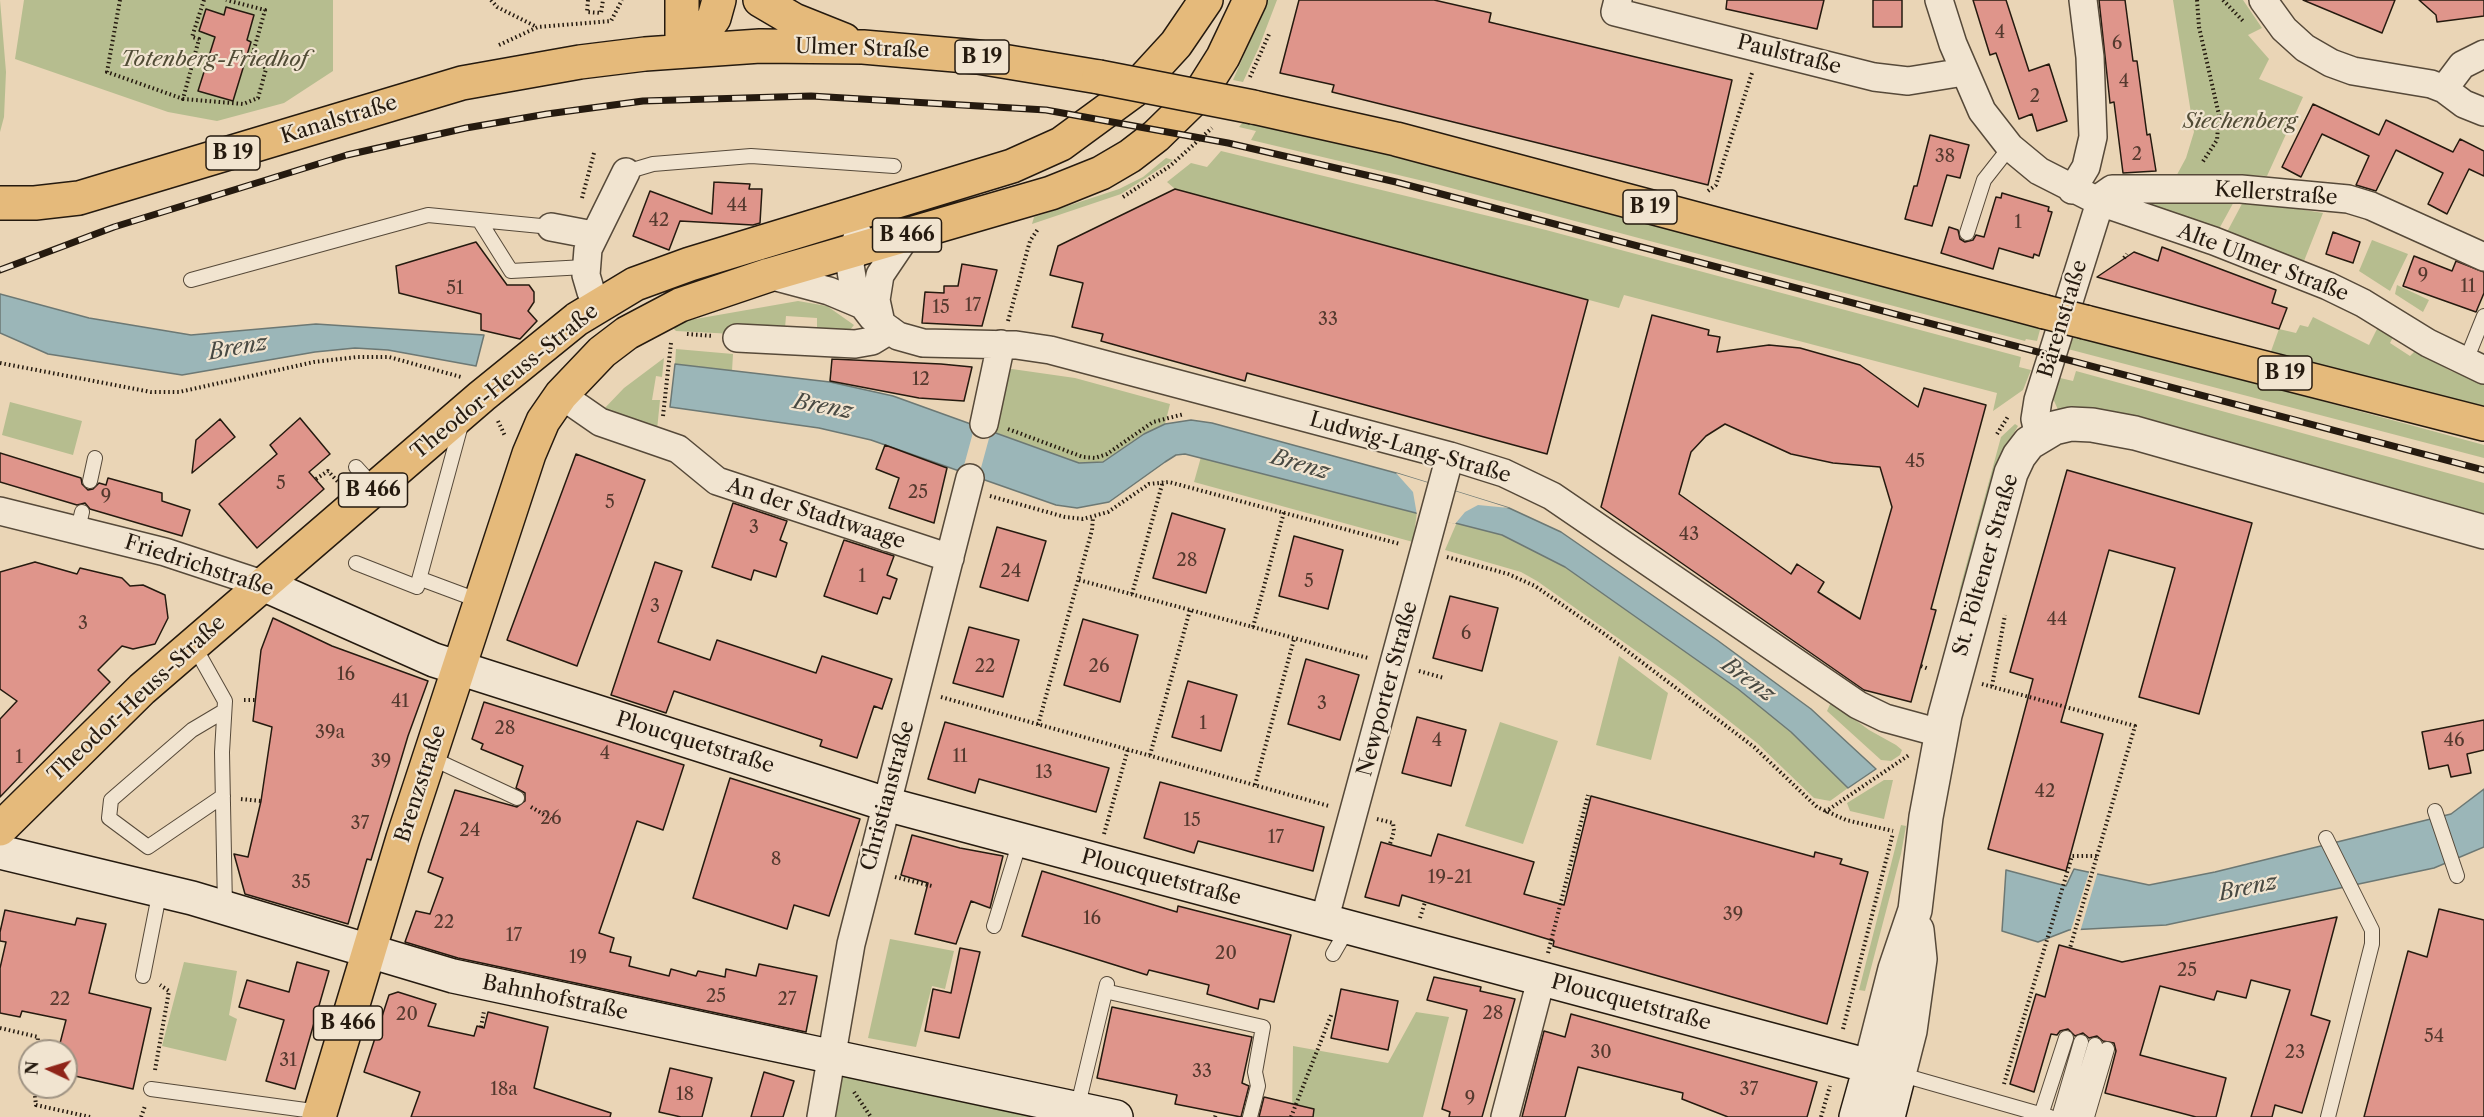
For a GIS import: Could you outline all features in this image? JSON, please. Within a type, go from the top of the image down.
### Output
[{"type":"main road","points":[[682,0],[682,50]]},
{"type":"main road","points":[[682,50],[714,18],[719,0]]},
{"type":"main road","points":[[760,0],[794,20],[863,47]]},
{"type":"main road","name":"Theodor-Heuss-Straße","points":[[0,829],[142,688],[265,585],[366,477],[474,404],[553,337],[600,304],[635,284],[690,264],[1012,166],[1061,144],[1081,132],[1132,92],[1157,66],[1196,18],[1206,0]]},
{"type":"main road","name":"Theodor-Heuss-Straße","points":[[529,454],[543,421],[561,395],[602,352],[653,318],[680,305],[769,274],[1051,193],[1101,173],[1130,156],[1156,136],[1201,92],[1223,57],[1250,0]]},
{"type":"main road","name":"Ulmer Straße","points":[[682,50],[760,46],[863,47],[978,57],[1099,76],[1255,88],[1396,139],[2045,312],[2484,424]]},
{"type":"main road","name":"Kanalstraße","points":[[0,203],[35,203],[78,198],[462,83],[580,62],[682,50]]},
{"type":"main road","name":"St. Pöltener Straße","points":[[1888,1117],[1885,1071],[1895,969],[1915,910],[1940,733],[2011,473],[2019,456],[2039,436],[2054,428],[2071,424],[2092,425],[2135,433],[2484,532]]},
{"type":"main road","name":"Brenzstraße","points":[[327,1106],[369,952],[429,757],[529,454]]},
{"type":"main road","name":"Friedrichstraße","points":[[265,585],[409,650],[458,668]]},
{"type":"main road","name":"Ploucquetstraße","points":[[458,668],[886,804],[1096,861],[1335,935],[1541,980],[1885,1071]]},
{"type":"main road","name":"Bahnhofstraße","points":[[0,852],[160,890],[471,980],[1116,1117]]},
{"type":"main road","name":"St. Pöltener Straße","points":[[1856,1117],[1885,1071]]},
{"type":"street","name":"Alte Ulmer Straße","points":[[1939,0],[1964,72],[1982,111],[2010,147],[2039,171],[2132,221],[2309,278],[2363,303],[2474,367]]},
{"type":"street","points":[[2072,190],[2086,167],[2093,137],[2091,68],[2083,0]]},
{"type":"street","points":[[2263,0],[2284,29],[2306,48],[2331,63],[2353,71],[2431,84],[2444,89],[2464,104],[2484,112]]},
{"type":"street","name":"Paulstraße","points":[[1617,6],[1760,48],[1890,80],[1925,80],[1964,72]]},
{"type":"street","points":[[2444,89],[2462,65],[2484,54]]},
{"type":"street","points":[[600,304],[591,292],[572,231],[626,172]]},
{"type":"street","name":"Kellerstraße","points":[[2100,202],[2106,192],[2120,188],[2194,188],[2301,193],[2348,199],[2484,257]]},
{"type":"street","name":"Bärenstraße","points":[[2039,436],[2035,419],[2038,399],[2100,202]]},
{"type":"street","points":[[860,304],[852,287],[850,266],[867,210]]},
{"type":"street","points":[[738,338],[855,344],[872,341],[885,327],[876,300],[879,281],[885,264],[906,235]]},
{"type":"street","name":"Ludwig-Lang-Straße","points":[[769,274],[829,291],[860,304],[885,327],[905,339],[923,343],[1001,344],[1050,350],[1450,456],[1504,473],[1542,490],[1857,705],[1885,718],[1940,733]]},
{"type":"street","points":[[984,422],[1001,344]]},
{"type":"street","name":"An der Stadtwaage","points":[[561,395],[600,422],[660,441],[686,454],[717,481],[950,558]]},
{"type":"street","name":"Newporter Straße","points":[[1335,935],[1355,813],[1450,456]]},
{"type":"street","name":"Christianstraße","points":[[821,1117],[830,1057],[868,871],[970,478]]},
{"type":"street","name":"Friedrichstraße","points":[[0,511],[80,520],[265,585]]},
{"type":"street","points":[[1505,1117],[1541,980]]},
{"type":"lane","points":[[1967,233],[1984,180],[2010,147]]},
{"type":"lane","points":[[626,172],[653,164],[752,156],[894,166]]},
{"type":"lane","points":[[191,280],[428,214],[572,231]]},
{"type":"lane","points":[[479,220],[511,271],[585,267]]},
{"type":"lane","points":[[2474,367],[2484,316]]},
{"type":"lane","points":[[356,563],[417,587],[421,579],[451,455],[474,404]]},
{"type":"lane","points":[[90,480],[95,458]]},
{"type":"lane","points":[[421,579],[481,602]]},
{"type":"lane","points":[[193,644],[225,701],[223,796],[225,908]]},
{"type":"lane","points":[[223,796],[148,847],[109,818],[111,800],[192,730],[224,711]]},
{"type":"lane","points":[[429,757],[517,798]]},
{"type":"lane","points":[[2435,811],[2457,876]]},
{"type":"lane","points":[[2326,838],[2372,930],[2372,945],[2328,1117]]},
{"type":"lane","points":[[994,926],[1020,840]]},
{"type":"lane","points":[[143,976],[160,890]]},
{"type":"lane","points":[[1077,1109],[1108,988],[1263,1027],[1255,1072],[1258,1086],[1250,1117]]},
{"type":"lane","points":[[1885,1071],[2046,1116],[2066,1038]]},
{"type":"lane","points":[[2059,1117],[2081,1042]]},
{"type":"lane","points":[[2073,1117],[2101,1047],[2087,1117]]},
{"type":"lane","points":[[151,1089],[327,1106]]},
{"type":"path","points":[[120,0],[108,72],[183,99],[243,104],[258,98],[266,69],[254,53],[265,10],[226,0]]},
{"type":"path","points":[[183,99],[199,39],[192,37],[204,0]]},
{"type":"path","points":[[491,0],[497,7],[538,27]]},
{"type":"path","points":[[588,0],[587,12],[602,13],[603,0]]},
{"type":"path","points":[[489,50],[538,27],[611,21],[622,0]]},
{"type":"path","points":[[2194,188],[2200,166],[2217,140],[2219,122],[2218,103],[2199,27],[2197,0]]},
{"type":"path","points":[[1703,192],[1716,185],[1760,48]]},
{"type":"path","points":[[572,231],[594,153]]},
{"type":"path","points":[[660,441],[672,334]]},
{"type":"path","points":[[678,334],[738,338]]},
{"type":"path","points":[[0,363],[109,386],[170,392],[314,362],[357,357],[389,357],[469,380],[474,404],[495,414],[508,442],[529,454]]},
{"type":"path","points":[[984,422],[1083,457],[1095,458],[1107,454],[1153,422],[1188,414]]},
{"type":"path","points":[[1132,594],[1163,481]]},
{"type":"path","points":[[1253,627],[1284,512]]},
{"type":"path","points":[[1038,725],[1092,530],[1092,517]]},
{"type":"path","points":[[1079,580],[1395,665]]},
{"type":"path","points":[[1150,755],[1190,610]]},
{"type":"path","points":[[1255,785],[1294,639]]},
{"type":"path","points":[[1954,679],[1992,686],[2134,726],[2070,948]]},
{"type":"path","points":[[916,690],[1393,823],[1394,831],[1390,844]]},
{"type":"path","points":[[1096,861],[1128,749]]},
{"type":"path","points":[[1821,1117],[1838,1058],[1893,831],[1846,820],[1825,812],[1912,753]]},
{"type":"path","points":[[1541,980],[1588,795]]},
{"type":"path","points":[[1999,1102],[2072,856],[2098,856]]},
{"type":"path","points":[[868,871],[932,886]]},
{"type":"path","points":[[143,976],[169,991],[159,1050]]},
{"type":"path","points":[[1291,1117],[1333,1013]]},
{"type":"path","points":[[481,1027],[482,1021]]},
{"type":"path","points":[[0,1028],[38,1039]]},
{"type":"path","points":[[35,1099],[36,1105],[90,1117]]},
{"type":"green space","points":[[0,0],[6,72],[4,117],[0,132]]},
{"type":"green space","name":"Totenberg-Friedhof","points":[[24,0],[333,0],[333,71],[284,103],[217,121],[168,112],[15,59]]},
{"type":"green space","points":[[1268,0],[1277,0],[1259,47],[1243,82],[1233,80]]},
{"type":"green space","name":"Siechenberg","points":[[2173,0],[2243,0],[2262,28],[2248,35],[2269,59],[2259,79],[2303,97],[2267,176],[2248,175],[2247,183],[2173,182],[2186,158],[2194,132]]},
{"type":"green space","points":[[1244,121],[1361,148],[2041,326],[2037,341],[2026,339],[2025,341],[1436,184],[1251,140],[1256,131],[1239,127]]},
{"type":"green space","points":[[1221,151],[1546,230],[2021,357],[2019,367],[2031,370],[2023,390],[1993,411],[1997,393],[1624,295],[1619,308],[1175,189],[1167,182],[1191,163],[1207,167]]},
{"type":"green space","points":[[1166,158],[1173,160],[1121,194],[1032,224],[1034,217],[1119,189],[1143,177]]},
{"type":"green space","points":[[2154,198],[2236,198],[2219,229],[2151,207],[2149,203]]},
{"type":"green space","points":[[2244,200],[2323,213],[2304,261],[2227,232]]},
{"type":"green space","points":[[2372,240],[2408,254],[2390,291],[2359,271]]},
{"type":"green space","points":[[2397,285],[2429,300],[2423,312],[2395,294]]},
{"type":"green space","points":[[798,301],[827,306],[854,325],[850,330],[817,329],[817,318],[786,316],[785,328],[734,334],[676,331],[672,327],[684,321]]},
{"type":"green space","points":[[2313,317],[2369,345],[2378,327],[2393,337],[2390,343],[2410,356],[2415,351],[2451,371],[2484,384],[2484,406],[2270,354],[2279,329],[2296,333],[2300,325],[2308,327]]},
{"type":"green space","points":[[2066,336],[2080,339],[2082,336],[2484,445],[2484,458],[2064,348]]},
{"type":"green space","points":[[676,349],[733,354],[732,371],[675,364]]},
{"type":"green space","points":[[664,358],[662,377],[656,376],[652,400],[660,400],[657,430],[601,412],[624,388]]},
{"type":"green space","points":[[1005,368],[1075,378],[1170,404],[1165,424],[1144,434],[1103,462],[1079,463],[991,431]]},
{"type":"green space","points":[[2076,371],[2484,483],[2484,524],[2059,412],[2051,394],[2056,377],[2073,381]]},
{"type":"green space","points":[[10,402],[82,421],[73,455],[2,435]]},
{"type":"green space","points":[[2015,424],[2018,426],[2002,453],[1964,603],[1958,600],[1960,588],[2001,437]]},
{"type":"green space","points":[[1201,457],[1417,512],[1413,542],[1194,482]]},
{"type":"green space","points":[[1457,522],[1502,535],[1565,567],[1738,689],[1791,732],[1848,788],[1830,801],[1814,798],[1757,743],[1676,679],[1537,581],[1521,572],[1445,550]]},
{"type":"green space","points":[[1619,656],[1668,693],[1651,760],[1596,745]]},
{"type":"green space","points":[[1831,702],[1869,730],[1896,745],[1902,750],[1900,755],[1891,761],[1881,760],[1827,711]]},
{"type":"green space","points":[[1500,722],[1558,741],[1523,844],[1465,826]]},
{"type":"green space","points":[[1884,780],[1893,780],[1884,819],[1850,811],[1847,803]]},
{"type":"green space","points":[[1901,825],[1906,826],[1901,854],[1865,991],[1859,990]]},
{"type":"green space","points":[[890,939],[954,951],[945,989],[932,986],[916,1047],[868,1038]]},
{"type":"green space","points":[[184,962],[237,971],[229,1015],[237,1019],[226,1061],[162,1046]]},
{"type":"green space","points":[[1416,1012],[1449,1017],[1423,1117],[1292,1117],[1293,1046],[1388,1063]]},
{"type":"green space","points":[[840,1069],[1065,1117],[828,1117]]},
{"type":"water","name":"Brenz","points":[[0,294],[89,318],[191,335],[316,324],[484,335],[476,366],[388,350],[355,348],[315,352],[182,375],[48,354],[0,333]]},
{"type":"water","name":"Brenz","points":[[675,364],[830,382],[893,396],[1079,463],[1103,462],[1144,434],[1165,424],[1191,420],[1212,423],[1396,473],[1509,508],[1561,532],[1717,640],[1811,709],[1876,769],[1848,788],[1791,732],[1738,689],[1565,567],[1502,535],[1185,454],[1176,455],[1109,502],[1077,508],[1056,505],[871,440],[819,428],[670,407]]},
{"type":"water","name":"Brenz","points":[[2484,789],[2484,847],[2434,868],[2166,925],[2069,930],[2038,942],[2002,931],[2006,870],[2066,886],[2074,869],[2149,885],[2215,872],[2451,814]]},
{"type":"pier","points":[[975,425],[991,431],[978,479],[962,473]]},
{"type":"pier","points":[[1396,473],[1509,508],[1478,505],[1465,512],[1455,524],[1417,515],[1413,492]]},
{"type":"pier","points":[[2090,869],[2098,871],[2080,932],[2070,933]]},
{"type":"building","points":[[1299,0],[1434,0],[1491,13],[1489,22],[1732,80],[1708,185],[1332,92],[1334,85],[1280,73]]},
{"type":"building","points":[[1727,0],[1824,0],[1817,29],[1726,9]]},
{"type":"building","points":[[1873,0],[1902,0],[1902,27],[1873,27]]},
{"type":"building","points":[[1973,0],[2006,0],[2029,71],[2049,64],[2067,121],[2037,131],[2032,114],[2019,119],[1996,53],[1990,55]]},
{"type":"building","points":[[2099,0],[2125,0],[2133,61],[2137,61],[2147,135],[2150,134],[2156,171],[2123,173],[2114,102],[2110,103]]},
{"type":"building","points":[[2303,0],[2395,0],[2382,33]]},
{"type":"building","points":[[2419,0],[2484,0],[2484,16],[2437,22],[2436,15]]},
{"type":"building","points":[[226,7],[254,15],[247,40],[251,42],[233,101],[198,91],[215,37],[199,31],[206,9],[224,15]]},
{"type":"building","points":[[2313,104],[2379,135],[2386,120],[2453,152],[2460,139],[2484,151],[2484,176],[2469,169],[2447,214],[2428,204],[2443,173],[2396,150],[2376,191],[2356,185],[2369,156],[2322,134],[2301,177],[2282,167]]},
{"type":"building","points":[[1930,135],[1969,145],[1960,178],[1947,175],[1932,226],[1905,219],[1914,186],[1917,186]]},
{"type":"building","points":[[714,182],[750,184],[749,189],[762,189],[760,223],[753,225],[680,221],[669,250],[633,236],[650,191],[712,214]]},
{"type":"building","points":[[1175,189],[1588,300],[1547,454],[1247,373],[1245,381],[1101,341],[1103,334],[1072,327],[1083,283],[1050,275],[1058,246]]},
{"type":"building","points":[[2002,193],[2049,207],[2048,211],[2052,212],[2039,256],[2034,254],[2033,258],[1999,248],[1993,269],[1941,253],[1949,227],[1958,230],[1960,239],[1965,242],[1973,240],[1976,235],[1984,237],[1996,197],[2001,198]]},
{"type":"building","points":[[2333,232],[2360,242],[2353,263],[2326,254]]},
{"type":"building","points":[[476,242],[507,285],[529,285],[534,292],[534,302],[528,311],[537,321],[520,339],[481,330],[481,314],[399,293],[396,266]]},
{"type":"building","points":[[2162,247],[2276,290],[2272,303],[2287,308],[2279,329],[2097,277],[2134,252],[2158,261]]},
{"type":"building","points":[[2414,256],[2452,271],[2456,261],[2484,272],[2484,293],[2476,312],[2403,286]]},
{"type":"building","points":[[962,264],[997,270],[982,326],[922,323],[925,292],[944,293],[944,286],[958,286]]},
{"type":"building","points":[[1652,315],[1709,330],[1708,335],[1720,337],[1717,352],[1769,345],[1800,348],[1860,365],[1918,407],[1924,388],[1986,405],[1931,609],[1936,610],[1911,702],[1864,690],[1601,507]],"holes":[[[1725,424],[1791,454],[1833,463],[1880,467],[1892,507],[1860,619],[1818,592],[1824,582],[1797,564],[1791,574],[1679,494],[1691,452],[1706,436]]]},
{"type":"building","points":[[832,359],[972,367],[964,401],[919,398],[830,381]]},
{"type":"building","points":[[300,418],[330,454],[309,472],[324,489],[257,548],[219,504],[277,454],[270,445]]},
{"type":"building","points":[[220,419],[235,437],[192,473],[196,440]]},
{"type":"building","points":[[885,445],[947,468],[934,523],[889,508],[899,478],[876,469]]},
{"type":"building","points":[[0,453],[81,478],[82,484],[88,490],[93,489],[99,483],[106,485],[108,478],[162,493],[162,501],[190,510],[182,536],[90,509],[85,503],[77,505],[0,482]]},
{"type":"building","points":[[576,454],[645,480],[577,666],[507,640]]},
{"type":"building","points":[[2067,470],[2252,523],[2199,714],[2139,697],[2175,568],[2109,550],[2061,722],[2103,734],[2066,871],[1988,849],[2033,679],[2010,672]]},
{"type":"building","points":[[733,503],[787,521],[780,540],[787,543],[776,577],[754,570],[751,580],[712,567]]},
{"type":"building","points":[[1172,513],[1225,529],[1206,593],[1153,578]]},
{"type":"building","points":[[997,527],[1046,541],[1028,601],[980,587]]},
{"type":"building","points":[[1294,536],[1343,550],[1328,609],[1279,596]]},
{"type":"building","points":[[844,540],[894,556],[887,575],[897,579],[890,599],[883,597],[877,614],[824,596]]},
{"type":"building","points":[[35,562],[77,574],[80,568],[122,578],[130,586],[143,585],[165,595],[168,618],[155,644],[133,649],[122,646],[98,670],[110,682],[0,797],[0,719],[17,701],[0,689],[0,572]]},
{"type":"building","points":[[655,562],[682,571],[658,642],[710,660],[717,640],[816,673],[822,656],[892,679],[882,709],[874,706],[857,758],[820,746],[822,740],[674,691],[666,713],[611,695]]},
{"type":"building","points":[[1450,596],[1498,608],[1482,671],[1433,658]]},
{"type":"building","points":[[273,618],[332,646],[428,681],[408,736],[371,860],[367,859],[348,924],[245,894],[234,854],[248,857],[261,801],[272,727],[253,721],[261,650]]},
{"type":"building","points":[[1083,619],[1138,635],[1120,702],[1064,685]]},
{"type":"building","points":[[969,627],[1019,640],[1003,697],[953,683]]},
{"type":"building","points":[[1306,659],[1359,675],[1340,740],[1288,724]]},
{"type":"building","points":[[1188,681],[1237,695],[1221,751],[1172,737]]},
{"type":"building","points":[[484,702],[684,765],[663,830],[637,821],[599,933],[614,938],[610,952],[631,957],[629,966],[669,976],[671,969],[696,976],[698,971],[725,977],[726,969],[756,976],[759,964],[817,976],[806,1032],[458,958],[405,942],[416,911],[430,914],[443,878],[428,872],[455,790],[517,807],[525,801],[525,793],[516,788],[523,766],[481,749],[483,744],[472,739]]},
{"type":"building","points":[[1417,717],[1466,730],[1451,786],[1402,773]]},
{"type":"building","points":[[2484,720],[2484,750],[2467,754],[2471,773],[2451,777],[2448,765],[2429,769],[2422,732]]},
{"type":"building","points":[[945,722],[1109,768],[1096,812],[979,779],[975,793],[928,779]]},
{"type":"building","points":[[730,778],[860,819],[829,916],[794,905],[787,929],[693,898]]},
{"type":"building","points":[[1160,782],[1324,827],[1313,871],[1198,841],[1194,853],[1144,838]]},
{"type":"building","points":[[1591,796],[1814,857],[1815,852],[1842,859],[1840,864],[1868,872],[1827,1024],[1553,946],[1554,941],[1402,895],[1399,906],[1365,897],[1381,842],[1431,856],[1438,834],[1534,862],[1524,894],[1564,905]]},
{"type":"building","points":[[912,835],[960,848],[1003,856],[990,908],[971,901],[956,944],[915,934],[928,883],[901,875]]},
{"type":"building","points":[[1042,871],[1177,912],[1178,906],[1291,935],[1274,1002],[1260,999],[1258,1009],[1207,994],[1209,985],[1149,970],[1147,975],[1022,936]]},
{"type":"building","points":[[2439,909],[2484,920],[2484,1117],[2364,1117],[2408,951],[2427,957]]},
{"type":"building","points":[[5,910],[75,925],[77,918],[106,924],[89,993],[151,1008],[133,1089],[78,1077],[78,1039],[61,1039],[66,1020],[22,1011],[20,1017],[0,1013],[0,968],[6,942],[0,941]]},
{"type":"building","points":[[2337,917],[2311,1015],[2330,1021],[2302,1113],[2275,1105],[2272,1117],[2251,1117],[2290,990],[2251,980],[2246,998],[2217,991],[2214,1000],[2160,986],[2140,1055],[2226,1078],[2216,1117],[2196,1117],[2105,1093],[2116,1051],[2114,1043],[2103,1041],[2097,1036],[2089,1038],[2083,1033],[2075,1036],[2068,1029],[2060,1031],[2057,1035],[2051,1034],[2034,1092],[2010,1084],[2036,994],[2045,997],[2059,945],[2122,962]]},
{"type":"building","points":[[960,948],[980,952],[959,1038],[925,1031],[933,989],[951,993]]},
{"type":"building","points":[[297,962],[329,971],[295,1089],[266,1081],[284,1020],[239,1007],[247,980],[289,992]]},
{"type":"building","points":[[1434,977],[1481,987],[1480,991],[1515,999],[1482,1117],[1449,1117],[1450,1112],[1442,1109],[1467,1010],[1427,1000]]},
{"type":"building","points":[[1341,989],[1398,1001],[1388,1050],[1331,1038]]},
{"type":"building","points":[[398,992],[436,1004],[428,1026],[474,1036],[477,1026],[484,1028],[488,1012],[548,1027],[534,1088],[611,1113],[610,1117],[411,1117],[420,1092],[364,1072],[389,995]]},
{"type":"building","points":[[1112,1007],[1252,1037],[1242,1083],[1249,1086],[1241,1117],[1175,1104],[1177,1095],[1097,1078]]},
{"type":"building","points":[[1571,1014],[1817,1082],[1807,1117],[1728,1117],[1682,1099],[1683,1093],[1578,1067],[1565,1117],[1522,1117],[1544,1031],[1565,1037]]},
{"type":"building","points":[[670,1068],[712,1078],[702,1117],[681,1117],[659,1112]]},
{"type":"building","points":[[764,1072],[794,1081],[783,1117],[751,1117]]},
{"type":"building","points":[[1264,1097],[1314,1109],[1313,1117],[1259,1117]]},
{"type":"railway","points":[[0,270],[114,227],[347,155],[466,128],[547,114],[643,101],[811,96],[1046,110],[1228,143],[1396,182],[2484,470]]}]
